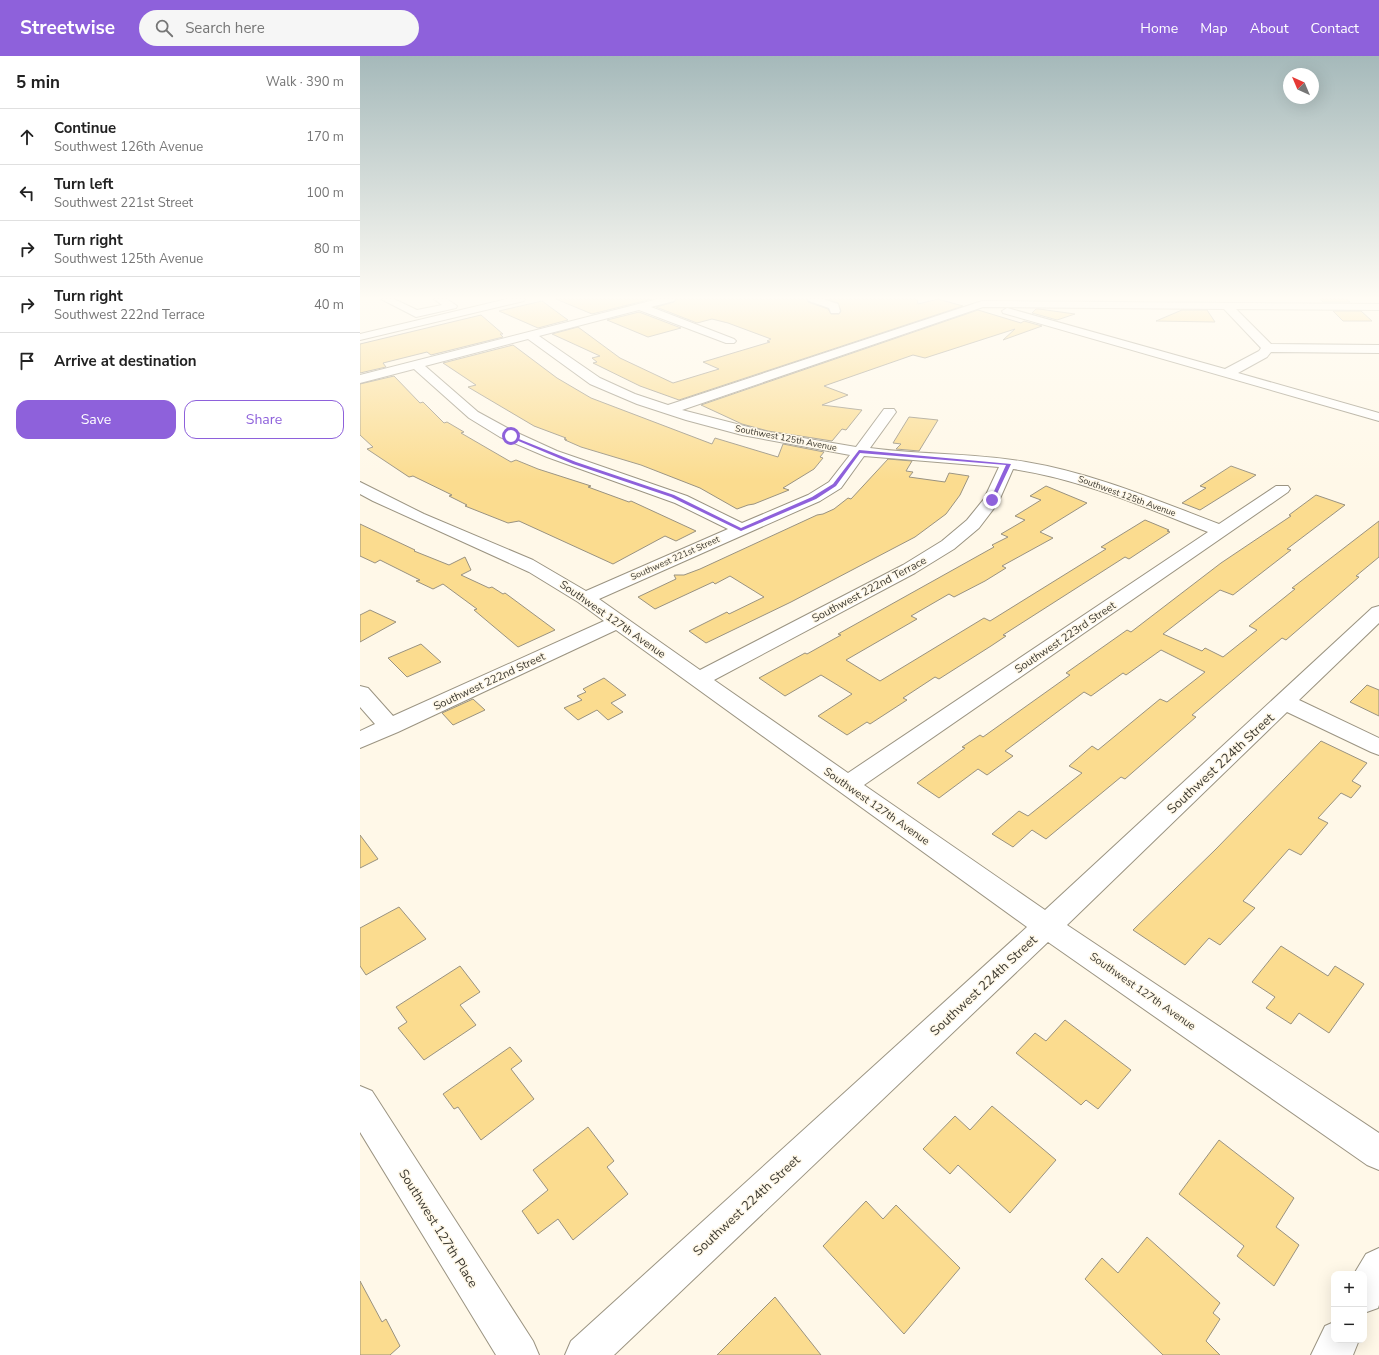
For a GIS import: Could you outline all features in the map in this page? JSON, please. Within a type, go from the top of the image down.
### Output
[{"type":"street","points":[[360,379],[432,360]]},
{"type":"street","name":"Southwest 125th Avenue","points":[[564,360],[575,369],[594,380],[636,399],[734,429],[784,440],[859,452],[1008,464],[1043,469],[1084,479],[1221,531]]},
{"type":"street","points":[[668,410],[817,360]]},
{"type":"street","points":[[1176,360],[1378,417]]},
{"type":"street","points":[[1226,374],[1253,360]]},
{"type":"street","points":[[415,364],[463,408],[511,436],[574,463],[673,496],[741,530]]},
{"type":"street","name":"Southwest 221st Street","points":[[584,598],[814,498],[835,485],[889,412]]},
{"type":"street","name":"Southwest 222nd Terrace","points":[[699,679],[909,569],[948,545],[974,524],[992,500],[1008,464]]},
{"type":"street","name":"Southwest 127th Avenue","points":[[360,487],[418,518],[517,559],[551,577],[584,598],[1047,926],[1379,1153]]},
{"type":"street","name":"Southwest 223rd Street","points":[[847,785],[1282,489]]},
{"type":"street","name":"Southwest 224th Street","points":[[585,1355],[1047,926],[1379,612]]},
{"type":"street","name":"Southwest 222nd Street","points":[[360,740],[617,622]]},
{"type":"street","points":[[360,693],[390,727]]},
{"type":"street","points":[[1284,702],[1379,747]]},
{"type":"street","name":"Southwest 127th Place","points":[[360,1102],[519,1355]]},
{"type":"street","points":[[1349,1132],[1379,1165]]},
{"type":"street","points":[[1367,1289],[1379,1267]]},
{"type":"street","points":[[1331,1355],[1337,1343]]},
{"type":"building","points":[[360,360],[397,360],[383,363],[386,367],[360,373]]},
{"type":"building","points":[[456,360],[532,360],[557,378],[591,398],[712,444],[715,438],[778,457],[783,444],[824,452],[820,457],[823,458],[814,469],[783,488],[789,490],[737,509],[700,488],[641,465],[581,447],[564,439],[566,438],[534,426],[468,387],[476,385],[443,363]]},
{"type":"building","points":[[594,360],[623,360],[673,383],[719,369],[703,362],[711,360],[801,360],[679,400],[640,386],[593,363],[597,362]]},
{"type":"building","points":[[833,360],[900,360],[824,386],[848,395],[822,405],[862,410],[846,430],[842,429],[832,441],[768,431],[742,424],[701,405]]},
{"type":"building","points":[[394,376],[420,403],[423,402],[444,423],[447,422],[464,432],[461,433],[511,462],[516,460],[538,469],[591,486],[588,487],[629,502],[631,501],[696,531],[676,541],[665,536],[613,564],[519,521],[508,523],[465,506],[467,505],[449,496],[452,495],[413,476],[409,477],[367,449],[373,447],[360,435],[360,384]]},
{"type":"building","points":[[909,417],[938,420],[919,451],[896,449],[901,444],[893,443]]},
{"type":"building","points":[[888,459],[912,461],[906,471],[913,472],[909,477],[945,482],[949,473],[969,476],[960,495],[946,514],[915,537],[791,602],[706,643],[689,631],[727,612],[729,614],[764,597],[730,576],[715,584],[713,582],[655,609],[638,597],[676,579],[674,575],[684,575],[700,569],[817,515],[834,509],[848,498],[851,499]]},
{"type":"building","points":[[1231,466],[1256,475],[1200,510],[1182,503],[1206,488],[1200,486]]},
{"type":"building","points":[[1046,486],[1087,503],[1040,532],[1053,538],[1002,566],[1006,568],[985,581],[954,597],[949,594],[911,616],[917,619],[846,660],[880,681],[984,618],[990,621],[1106,549],[1101,547],[1145,520],[1169,530],[1167,531],[1170,532],[1129,559],[1125,557],[1003,635],[1006,636],[939,679],[935,677],[903,698],[907,700],[870,724],[867,722],[847,735],[818,716],[852,694],[821,675],[785,696],[759,678],[805,653],[807,654],[841,635],[838,634],[994,547],[992,545],[1008,537],[1001,534],[1025,520],[1015,516],[1041,500],[1030,496]]},
{"type":"building","points":[[1316,495],[1345,505],[1287,549],[1291,550],[1233,595],[1220,590],[1163,634],[1202,651],[1205,648],[1223,657],[1257,630],[1249,626],[1295,589],[1292,588],[1379,521],[1379,557],[1356,576],[1359,577],[1286,640],[1282,638],[1192,715],[1196,717],[1125,779],[1121,777],[1046,839],[1032,830],[1013,847],[992,834],[1019,811],[1028,816],[1082,773],[1069,766],[1092,746],[1098,750],[1160,699],[1167,702],[1205,672],[1161,650],[1126,675],[1123,673],[1091,696],[1084,692],[1005,751],[1013,756],[987,775],[978,769],[939,798],[917,783],[965,748],[962,747],[980,735],[983,737],[1070,675],[1066,673],[1127,630],[1131,632],[1221,563],[1291,516],[1289,515]]},
{"type":"building","points":[[360,524],[415,550],[414,551],[449,565],[465,557],[471,570],[461,575],[489,588],[492,587],[503,594],[505,593],[555,630],[518,647],[474,610],[477,609],[443,584],[433,589],[416,581],[420,580],[380,560],[375,563],[360,556]]},
{"type":"building","points":[[370,610],[396,622],[360,642],[360,615]]},
{"type":"building","points":[[421,644],[441,662],[407,677],[388,658]]},
{"type":"building","points":[[604,678],[626,695],[611,703],[623,712],[608,720],[597,710],[578,720],[564,708],[582,700],[577,696],[586,692],[583,689]]},
{"type":"building","points":[[1367,685],[1379,690],[1379,716],[1350,702]]},
{"type":"building","points":[[473,699],[485,710],[453,725],[442,713]]},
{"type":"building","points":[[1321,741],[1367,763],[1352,781],[1361,786],[1351,798],[1341,793],[1318,818],[1328,823],[1301,855],[1289,849],[1243,901],[1255,908],[1220,945],[1209,938],[1185,965],[1133,930],[1216,849]]},
{"type":"building","points":[[360,835],[378,859],[360,868]]},
{"type":"building","points":[[399,907],[426,939],[366,975],[360,966],[360,928]]},
{"type":"building","points":[[1281,946],[1328,976],[1335,966],[1364,984],[1329,1033],[1299,1013],[1291,1024],[1266,1008],[1275,997],[1252,982]]},
{"type":"building","points":[[460,966],[480,992],[460,1005],[476,1025],[424,1060],[398,1028],[407,1022],[396,1007]]},
{"type":"building","points":[[1065,1020],[1131,1070],[1098,1109],[1086,1100],[1081,1105],[1016,1053],[1035,1033],[1046,1041]]},
{"type":"building","points":[[510,1047],[522,1061],[511,1069],[534,1099],[481,1140],[458,1107],[454,1109],[443,1094]]},
{"type":"building","points":[[992,1106],[1056,1160],[1010,1213],[958,1165],[950,1174],[923,1149],[955,1116],[970,1130]]},
{"type":"building","points":[[588,1127],[614,1161],[607,1167],[628,1194],[573,1240],[558,1219],[538,1234],[522,1211],[548,1190],[533,1170]]},
{"type":"building","points":[[1219,1140],[1294,1198],[1276,1227],[1299,1245],[1274,1286],[1237,1256],[1244,1246],[1179,1194]]},
{"type":"building","points":[[866,1201],[883,1219],[896,1205],[960,1268],[904,1334],[823,1246]]},
{"type":"building","points":[[1147,1237],[1220,1303],[1213,1313],[1220,1319],[1206,1341],[1220,1355],[1163,1355],[1085,1279],[1102,1258],[1118,1273]]},
{"type":"building","points":[[360,1281],[382,1322],[386,1319],[400,1346],[390,1355],[360,1355]]},
{"type":"building","points":[[775,1297],[821,1355],[717,1355]]},
{"type":"route","points":[[511,436],[574,463],[673,496],[708,512],[741,530],[814,498],[835,485],[859,452],[1008,464],[992,500]]}]
